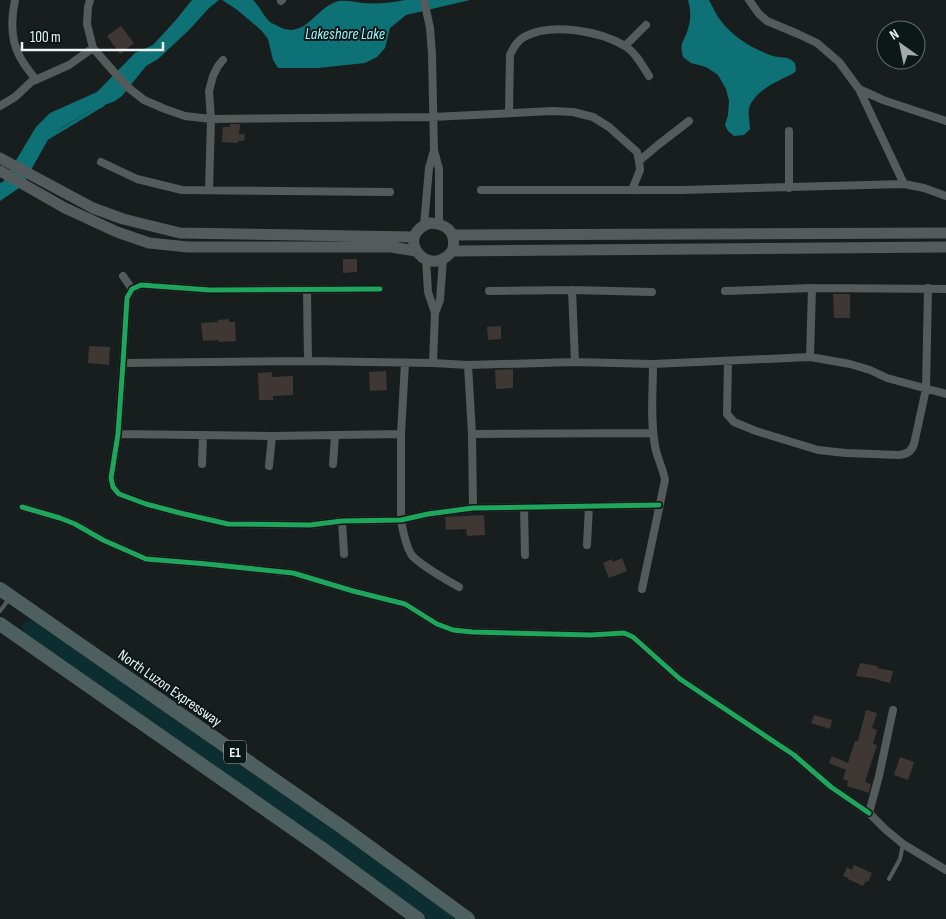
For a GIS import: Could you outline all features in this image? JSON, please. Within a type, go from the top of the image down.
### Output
[{"type":"highway","name":"North Luzon Expressway","points":[[5,593],[342,827],[468,919]]},
{"type":"highway","name":"E1","points":[[0,624],[322,848],[418,919]]},
{"type":"street","points":[[15,0],[12,24],[13,40],[20,57],[36,80]]},
{"type":"street","points":[[90,0],[87,24],[93,48],[130,89],[144,100],[165,109],[185,116],[210,119],[432,117],[509,112],[573,112],[593,118],[609,127],[637,152],[640,170],[632,190]]},
{"type":"street","points":[[424,0],[432,54],[432,117],[434,150],[439,169],[440,223]]},
{"type":"street","points":[[749,0],[759,14],[767,21],[816,43],[839,62],[859,89],[904,184]]},
{"type":"street","points":[[625,46],[646,26]]},
{"type":"street","points":[[509,112],[510,55],[514,46],[523,38],[534,33],[557,29],[601,35],[625,46],[636,55],[649,76]]},
{"type":"street","points":[[0,106],[31,82],[69,64],[93,48]]},
{"type":"street","points":[[209,190],[209,91],[213,76],[223,60]]},
{"type":"street","points":[[859,89],[883,100],[946,121]]},
{"type":"street","points":[[639,161],[689,121]]},
{"type":"street","points":[[789,131],[789,188]]},
{"type":"street","points":[[424,225],[429,168],[434,150]]},
{"type":"street","points":[[101,162],[137,179],[182,190],[390,192]]},
{"type":"street","points":[[3,166],[31,174],[93,208],[122,219],[180,233],[414,237]]},
{"type":"street","points":[[3,166],[27,186],[65,208],[117,232],[149,243],[188,247],[391,247],[416,251]]},
{"type":"street","points":[[481,190],[789,188],[904,184],[924,188],[946,196]]},
{"type":"street","points":[[430,223],[440,223],[452,235],[452,251],[443,260],[434,261],[426,259],[416,251],[414,237],[416,231],[430,223]]},
{"type":"street","points":[[452,235],[946,233]]},
{"type":"street","points":[[452,251],[946,247]]},
{"type":"street","points":[[426,259],[428,292],[435,313]]},
{"type":"street","points":[[433,362],[435,313],[440,300],[443,260]]},
{"type":"street","points":[[123,276],[132,289]]},
{"type":"street","points":[[380,289],[210,290],[141,285],[132,289],[127,298],[118,434],[111,478],[113,487],[119,494],[146,504],[228,524],[310,525],[401,520],[428,514],[474,508],[659,505]]},
{"type":"street","points":[[810,357],[812,288]]},
{"type":"street","points":[[725,291],[812,288],[946,288]]},
{"type":"street","points":[[728,361],[727,414],[734,422],[756,431],[818,450],[899,456],[907,454],[912,450],[914,444],[926,389],[928,288]]},
{"type":"street","points":[[307,290],[308,362]]},
{"type":"street","points":[[489,291],[572,290],[652,292]]},
{"type":"street","points":[[572,290],[575,362]]},
{"type":"street","points":[[123,363],[433,362],[468,365],[575,362],[653,364],[810,357],[850,364],[887,378],[946,394]]},
{"type":"street","points":[[405,363],[401,434],[401,520],[403,532],[411,555],[459,587]]},
{"type":"street","points":[[642,589],[665,480],[664,470],[660,462],[653,433],[653,364]]},
{"type":"street","points":[[468,365],[474,508]]},
{"type":"street","points":[[472,434],[653,433]]},
{"type":"street","points":[[118,434],[272,436],[401,434]]},
{"type":"street","points":[[202,464],[203,435]]},
{"type":"street","points":[[333,464],[335,435]]},
{"type":"street","points":[[269,466],[272,436]]},
{"type":"street","points":[[587,545],[589,506]]},
{"type":"street","points":[[22,507],[75,524],[118,547],[146,559],[293,572],[353,591],[405,604],[438,624],[452,630],[591,635],[624,633],[633,637],[680,680],[794,755],[831,787],[869,813],[903,844],[946,870]]},
{"type":"street","points":[[524,508],[525,555]]},
{"type":"street","points":[[342,522],[344,554]]},
{"type":"street","points":[[869,813],[893,710]]},
{"type":"lane","points":[[0,611],[5,593]]},
{"type":"lane","points":[[889,879],[900,859],[903,844]]},
{"type":"shaded area","points":[[32,620],[277,789],[459,919],[427,919],[26,636],[23,625]]},
{"type":"water","points":[[192,0],[219,0],[158,59],[146,66],[122,96],[115,101],[94,109],[50,136],[22,186],[0,201],[0,183],[3,182],[36,127],[50,113],[97,92],[135,53],[153,45]]},
{"type":"water","name":"Lakeshore Lake","points":[[222,0],[253,0],[270,22],[286,29],[295,30],[309,22],[323,9],[339,1],[389,3],[405,0],[470,0],[406,15],[390,28],[385,48],[377,57],[365,63],[318,68],[278,68],[273,60],[268,39],[261,30]]},
{"type":"water","points":[[688,0],[709,0],[721,21],[738,38],[758,50],[773,56],[787,58],[795,63],[796,71],[769,86],[754,99],[749,108],[750,129],[744,135],[734,136],[725,125],[729,101],[726,89],[718,75],[706,67],[691,63],[683,57],[682,45],[690,18]]},
{"type":"building","points":[[121,26],[134,43],[120,54],[107,36]]},
{"type":"building","points":[[230,124],[240,124],[239,134],[245,134],[244,141],[238,141],[238,143],[222,142],[223,127],[230,127]]},
{"type":"building","points":[[343,259],[357,259],[357,272],[343,273]]},
{"type":"building","points":[[833,294],[850,294],[850,318],[834,318]]},
{"type":"building","points":[[229,319],[229,322],[235,322],[236,341],[203,341],[201,323]]},
{"type":"building","points":[[501,326],[501,339],[488,340],[487,327]]},
{"type":"building","points":[[89,346],[110,347],[109,365],[88,363]]},
{"type":"building","points":[[513,369],[513,388],[496,389],[495,370]]},
{"type":"building","points":[[386,371],[387,390],[370,391],[369,372]]},
{"type":"building","points":[[272,372],[272,377],[293,376],[293,395],[273,396],[273,400],[259,400],[258,373]]},
{"type":"building","points":[[484,515],[485,535],[467,536],[466,529],[446,530],[445,517]]},
{"type":"building","points":[[622,558],[627,571],[609,578],[603,563],[612,559],[613,562]]},
{"type":"building","points":[[860,663],[893,671],[890,683],[856,676]]},
{"type":"building","points":[[866,710],[877,713],[872,728],[877,730],[873,744],[877,745],[865,782],[871,784],[869,793],[847,786],[848,781],[843,779],[846,770],[829,763],[832,756],[848,763],[855,741],[858,741]]},
{"type":"building","points":[[814,715],[832,720],[830,729],[811,723]]},
{"type":"building","points":[[900,757],[914,762],[908,780],[894,775]]},
{"type":"building","points":[[854,865],[872,873],[868,882],[866,881],[863,886],[843,876],[847,867],[852,870]]},
{"type":"waterway","points":[[48,138],[103,105]]},
{"type":"cycle path","points":[[380,289],[210,290],[141,285],[132,289],[127,298],[118,434],[111,478],[113,487],[119,494],[146,504],[228,524],[310,525],[342,521],[401,520],[473,508],[659,505]]},
{"type":"cycle path","points":[[22,507],[75,524],[103,540],[146,559],[293,573],[405,604],[437,624],[453,630],[591,635],[624,633],[633,637],[680,679],[794,755],[831,787],[869,813]]}]
